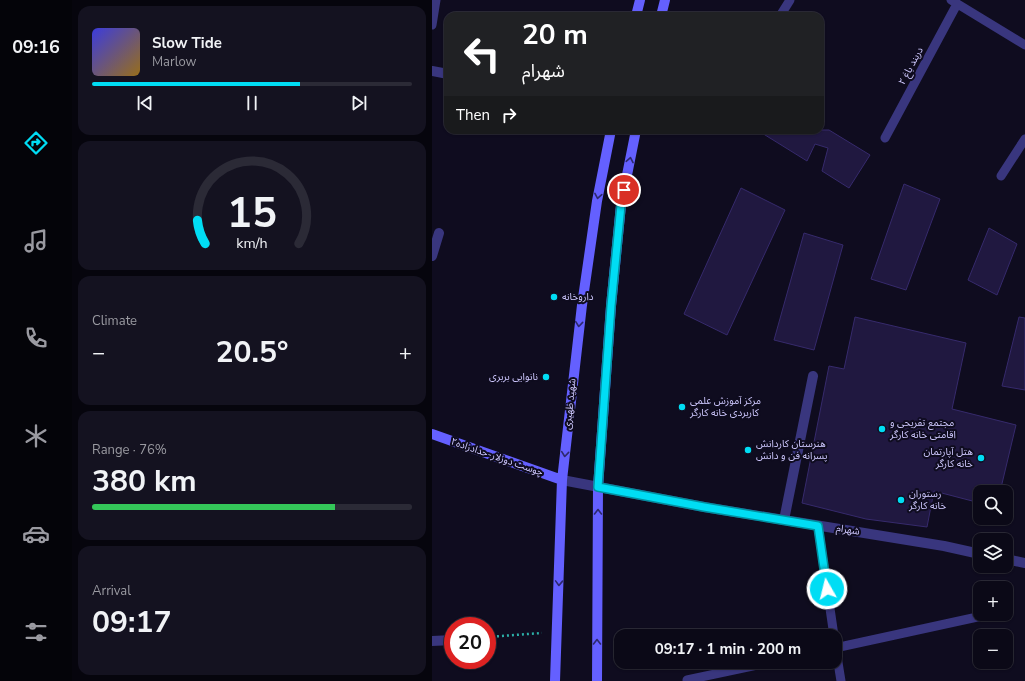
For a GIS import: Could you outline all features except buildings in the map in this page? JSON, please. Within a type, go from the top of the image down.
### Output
[{"type":"main road","points":[[637,12],[640,0]]},
{"type":"main road","points":[[662,12],[665,0]]},
{"type":"main road","name":"شهید ظهیری","points":[[555,681],[562,480],[582,305],[597,201],[609,134]]},
{"type":"main road","points":[[597,681],[598,487],[611,306],[621,205],[635,134]]},
{"type":"main road","name":"چوست دوزلار-حدادزاده۲","points":[[432,434],[562,480]]},
{"type":"street","points":[[432,72],[444,74]]},
{"type":"street","points":[[432,256],[439,233]]},
{"type":"street","points":[[784,520],[813,376]]},
{"type":"street","name":"شهرام","points":[[562,480],[704,507],[944,546],[973,552]]},
{"type":"street","points":[[1013,560],[1025,563]]},
{"type":"street","points":[[432,642],[444,641]]},
{"type":"lane","points":[[432,25],[436,0]]},
{"type":"lane","points":[[782,12],[790,0]]},
{"type":"lane","points":[[954,2],[1025,45]]},
{"type":"lane","name":"دربند باغ ۲","points":[[885,138],[954,2]]},
{"type":"lane","points":[[1001,176],[1025,139]]},
{"type":"lane","points":[[818,526],[833,629]]},
{"type":"lane","points":[[842,646],[973,618]]},
{"type":"lane","points":[[687,680],[739,669]]},
{"type":"lane","points":[[839,669],[841,681]]},
{"type":"path","points":[[496,636],[557,632]]},
{"type":"place","name":"داروخانه","points":[[554,297]]},
{"type":"place","name":"نانوایی بربری","points":[[546,377]]},
{"type":"place","name":"مرکز آموزش علمی کاربردی خانه کارگر","points":[[682,407]]},
{"type":"place","name":"مجتمع تفریحی و اقامتی خانه کارگر","points":[[882,429]]},
{"type":"place","name":"هنرستان کاردانش پسرانه فن و دانش","points":[[748,450]]},
{"type":"place","name":"هتل آپارتمان خانه کارگر","points":[[981,458]]},
{"type":"place","name":"رستوران خانه کارگر","points":[[901,500]]},
{"type":"route","points":[[624,190],[621,205],[611,306],[598,487],[818,526],[827,589]]}]
